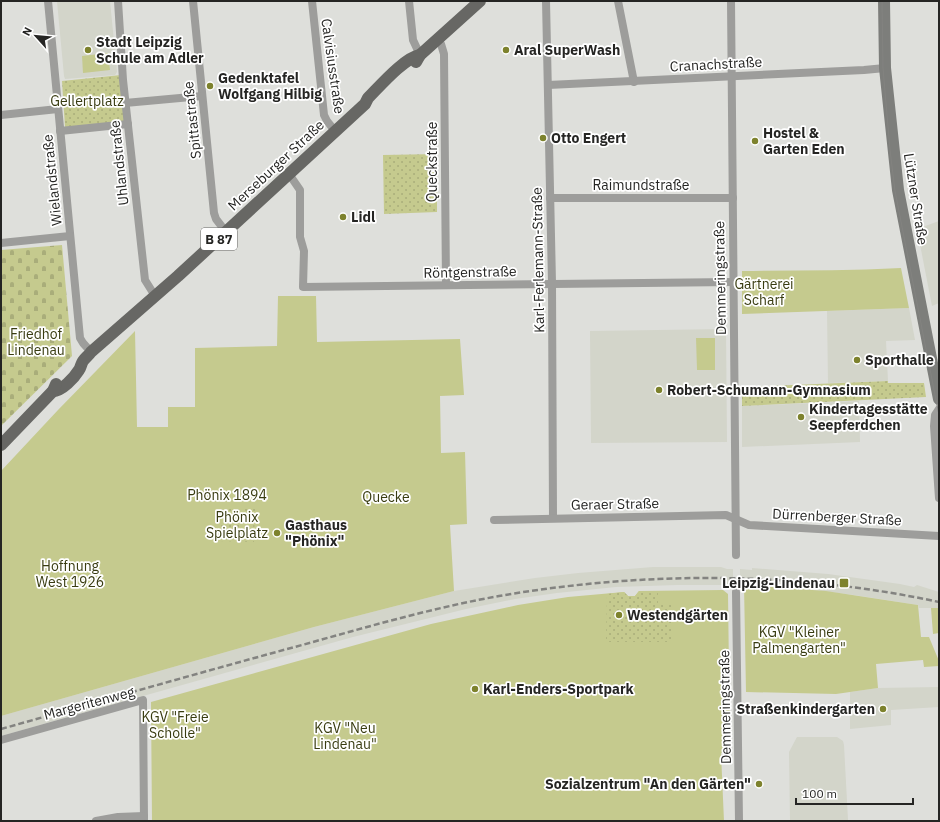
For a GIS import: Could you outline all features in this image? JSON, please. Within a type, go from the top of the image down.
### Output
[{"type":"main road","name":"Merseburger Straße","points":[[1,445],[53,392],[59,390],[77,374],[81,369],[83,362],[91,352],[226,232],[365,104],[368,98],[398,69],[412,58],[420,55],[480,1]]},
{"type":"main road","name":"Lützner Straße","points":[[884,1],[885,68],[898,190],[939,399]]},
{"type":"street","name":"Wielandstraße","points":[[48,1],[80,338],[91,352]]},
{"type":"street","name":"Uhlandstraße","points":[[118,1],[128,124],[145,280],[155,296]]},
{"type":"street","name":"Spittastraße","points":[[193,1],[214,213],[216,219],[226,232]]},
{"type":"street","name":"Calvisiusstraße","points":[[312,1],[324,116],[335,131]]},
{"type":"street","points":[[409,1],[413,40],[420,55]]},
{"type":"street","name":"Karl-Ferlemann-Straße","points":[[546,1],[552,283],[553,518]]},
{"type":"street","points":[[618,1],[634,82]]},
{"type":"street","name":"Demmeringstraße","points":[[731,1],[736,554]]},
{"type":"street","name":"Queckstraße","points":[[437,40],[441,44],[444,54],[446,285]]},
{"type":"street","name":"Cranachstraße","points":[[548,85],[634,82],[885,68]]},
{"type":"street","points":[[126,103],[202,96]]},
{"type":"street","points":[[1,115],[58,109]]},
{"type":"street","points":[[60,131],[128,124]]},
{"type":"street","name":"Röntgenstraße","points":[[289,174],[300,190],[300,237],[304,250],[303,287],[733,282]]},
{"type":"street","name":"Raimundstraße","points":[[550,198],[733,198]]},
{"type":"street","points":[[1,243],[70,236]]},
{"type":"street","points":[[939,409],[934,426],[939,498]]},
{"type":"street","name":"Geraer Straße","points":[[494,520],[726,515],[735,519]]},
{"type":"street","name":"Dürrenberger Straße","points":[[735,519],[749,525],[939,536]]},
{"type":"street","name":"Demmeringstraße","points":[[736,592],[740,821]]},
{"type":"street","name":"Margeritenweg","points":[[1,740],[143,700],[144,818],[118,817],[96,821]]},
{"type":"shaded area","name":"Stadt Leipzig Schule am Adler","points":[[57,1],[110,1],[117,72],[115,75],[65,79]]},
{"type":"shaded area","points":[[939,221],[939,303],[932,306],[917,229]]},
{"type":"shaded area","name":"Sporthalle","points":[[909,308],[915,340],[886,341],[888,381],[828,383],[827,311]]},
{"type":"shaded area","name":"Robert-Schumann-Gymnasium","points":[[726,329],[727,442],[591,443],[590,331]]},
{"type":"shaded area","name":"Kindertagesstätte Seepferdchen","points":[[859,401],[860,442],[742,447],[742,406]]},
{"type":"shaded area","points":[[653,567],[721,567],[733,569],[733,582],[727,585],[616,587],[515,599],[466,609],[353,637],[1,736],[1,716],[314,627],[454,591],[535,578]]},
{"type":"shaded area","points":[[752,568],[828,574],[914,587],[917,585],[939,592],[939,604],[938,608],[919,608],[918,605],[854,595],[756,585],[756,582],[740,582],[740,569],[752,570]]},
{"type":"shaded area","name":"Straßenkindergarten","points":[[939,687],[939,707],[891,710],[891,725],[850,729],[850,692],[878,688]]},
{"type":"shaded area","points":[[797,737],[837,737],[843,741],[848,820],[790,821],[789,752]]},
{"type":"green space","points":[[108,53],[110,70],[83,73],[82,56]]},
{"type":"green space","name":"Gellertplatz","points":[[121,75],[125,121],[65,127],[62,81]]},
{"type":"green space","points":[[437,154],[437,212],[384,214],[383,155]]},
{"type":"green space","name":"Friedhof Lindenau","points":[[62,245],[72,356],[1,426],[1,250]]},
{"type":"green space","name":"Gärtnerei Scharf","points":[[901,268],[909,308],[742,314],[742,271]]},
{"type":"green space","points":[[278,296],[316,296],[317,342],[460,339],[464,395],[440,396],[441,453],[465,452],[467,524],[450,525],[454,591],[314,627],[1,716],[1,471],[135,331],[137,427],[168,427],[168,407],[195,407],[195,348],[277,346]]},
{"type":"green space","points":[[696,338],[715,338],[715,370],[697,370]]},
{"type":"green space","points":[[888,381],[888,383],[924,383],[926,397],[742,406],[742,387]]},
{"type":"green space","name":"Phönix Spielplatz","points":[[219,508],[255,509],[254,542],[218,541]]},
{"type":"green space","name":"KGV \"Kleiner Palmengarten\"","points":[[744,585],[826,591],[918,605],[921,637],[929,637],[939,661],[939,666],[924,667],[923,660],[876,664],[878,688],[836,694],[746,692]]},
{"type":"green space","points":[[723,590],[728,594],[730,751],[721,753],[724,821],[152,821],[151,702],[431,624],[518,605],[568,597],[624,592],[628,596],[635,596],[639,591]]},
{"type":"green space","points":[[639,591],[658,591],[658,604],[673,605],[671,642],[606,642],[607,594],[624,592],[628,596],[635,596]]},
{"type":"green space","points":[[931,608],[939,608],[939,633],[933,634]]},
{"type":"tram line","points":[[882,1],[883,68],[895,191],[939,415]]},
{"type":"railway","points":[[1,729],[400,618],[499,596],[554,588],[609,582],[664,579],[719,578],[775,580],[830,584],[939,602]]},
{"type":"place","name":"Stadt Leipzig Schule am Adler","points":[[88,50]]},
{"type":"place","name":"Aral SuperWash","points":[[506,50]]},
{"type":"place","name":"Gedenktafel Wolfgang Hilbig","points":[[210,86]]},
{"type":"place","name":"Otto Engert","points":[[543,138]]},
{"type":"place","name":"Hostel & Garten Eden","points":[[755,141]]},
{"type":"place","name":"Lidl","points":[[343,217]]},
{"type":"place","name":"Sporthalle","points":[[857,360]]},
{"type":"place","name":"Robert-Schumann-Gymnasium","points":[[659,390]]},
{"type":"place","name":"Kindertagesstätte Seepferdchen","points":[[801,417]]},
{"type":"place","name":"Gasthaus \"Phönix\"","points":[[277,533]]},
{"type":"place","name":"Leipzig-Lindenau","points":[[844,583]]},
{"type":"place","name":"Westendgärten","points":[[619,615]]},
{"type":"place","name":"Karl-Enders-Sportpark","points":[[475,689]]},
{"type":"place","name":"Straßenkindergarten","points":[[883,709]]},
{"type":"place","name":"Sozialzentrum \"An den Gärten\"","points":[[759,784]]},
{"type":"park label","name":"Phönix 1894","points":[[227,495]]},
{"type":"park label","name":"Quecke","points":[[386,497]]},
{"type":"park label","name":"Hoffnung West 1926","points":[[70,574]]},
{"type":"park label","name":"KGV \"Freie Scholle\"","points":[[175,726]]},
{"type":"park label","name":"KGV \"Neu Lindenau\"","points":[[345,736]]}]
